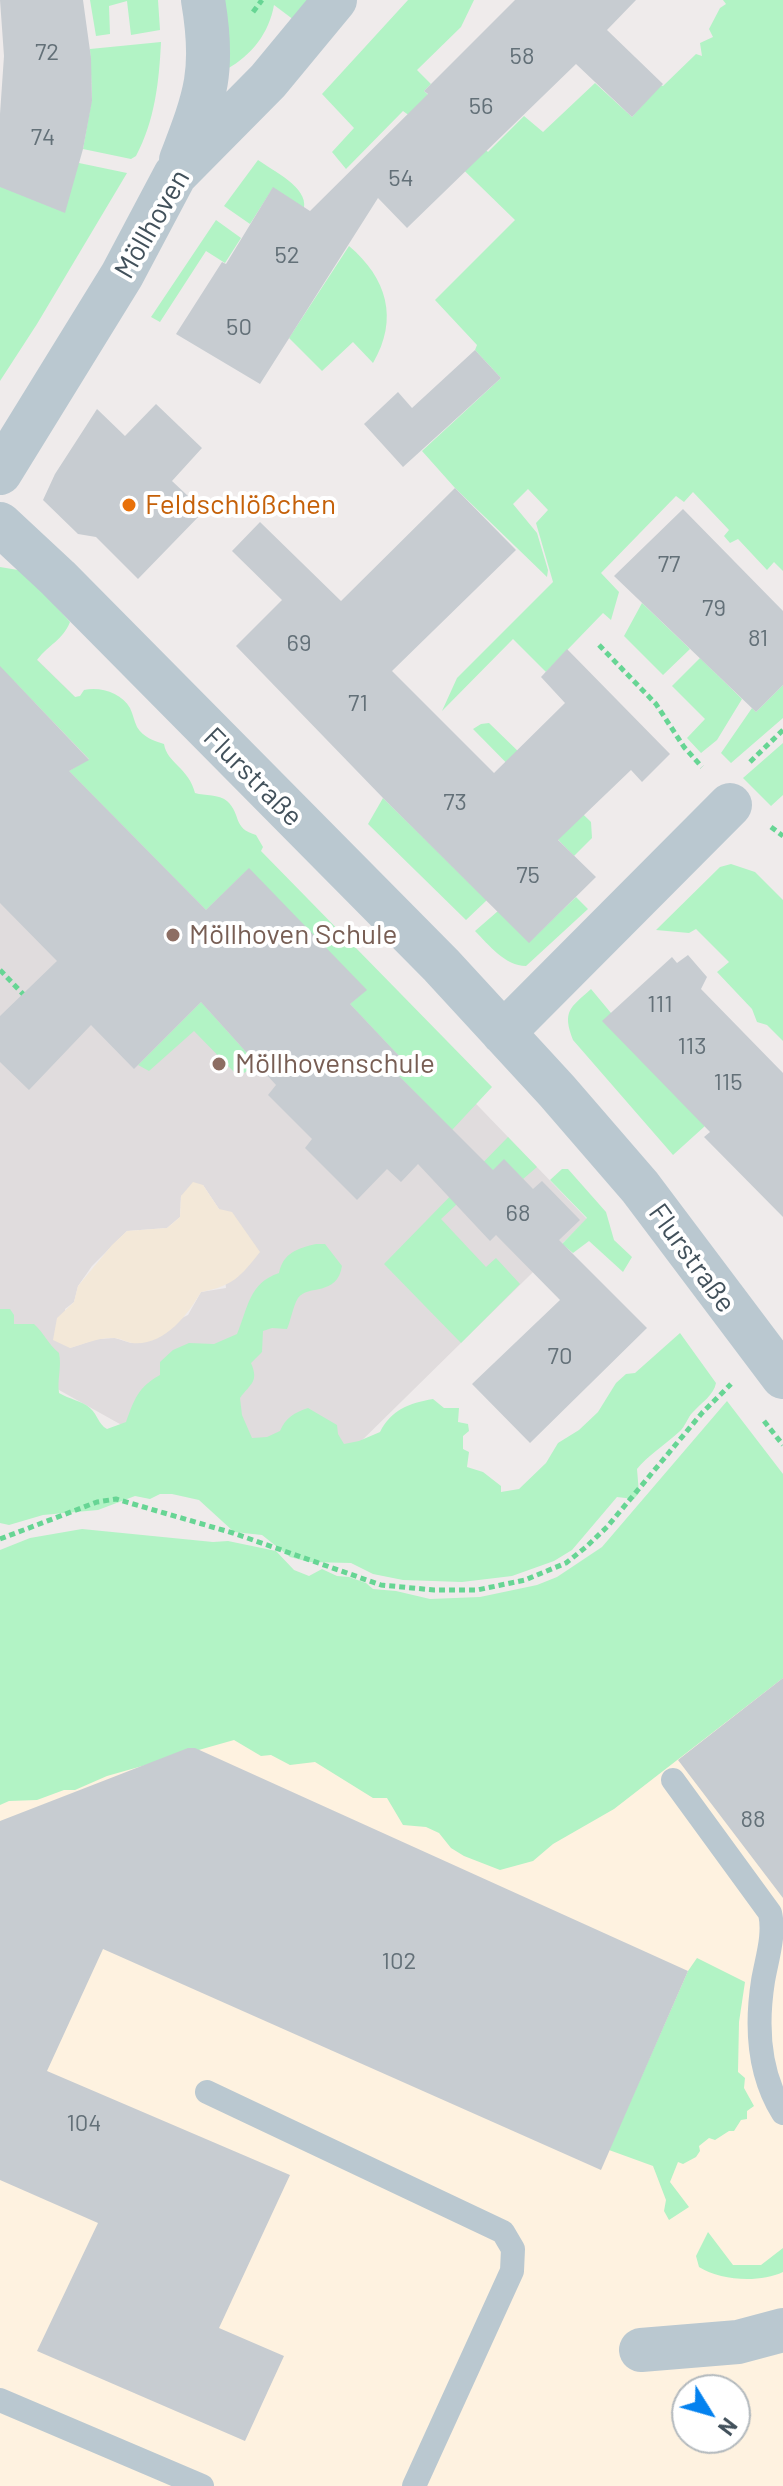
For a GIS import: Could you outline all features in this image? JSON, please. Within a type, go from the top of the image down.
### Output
[{"type":"street","points":[[175,175],[205,93],[210,66],[203,0]]},
{"type":"street","name":"Möllhoven","points":[[0,473],[122,275],[175,175],[268,81],[335,0]]},
{"type":"street","name":"Flurstraße","points":[[0,524],[58,578],[415,939],[503,1033],[640,1187],[772,1364]]},
{"type":"street","points":[[503,1033],[730,805]]},
{"type":"street","points":[[641,2350],[738,2342],[783,2330]]},
{"type":"lane","points":[[673,1780],[770,1913],[772,1924],[763,1984],[760,2035],[765,2075],[783,2113]]},
{"type":"lane","points":[[207,2092],[503,2232],[513,2249],[512,2271],[414,2486]]},
{"type":"lane","points":[[0,2400],[202,2486]]},
{"type":"path","points":[[599,645],[656,704],[668,726]]},
{"type":"path","points":[[0,970],[23,994]]},
{"type":"path","points":[[0,1539],[97,1502],[116,1499],[233,1533],[381,1585],[455,1591],[525,1580],[566,1563],[607,1527],[702,1413],[772,1364]]},
{"type":"shaded area","name":"Möllhovenschule","points":[[0,623],[250,869],[587,1219],[342,1460],[152,1442],[0,1357]],"holes":[[[203,1185],[219,1209],[226,1288],[201,1292],[188,1315],[131,1343],[115,1338],[97,1339],[70,1348],[65,1309],[74,1302],[78,1286],[92,1266],[127,1231],[167,1228],[180,1217],[181,1196]]]},
{"type":"shaded area","points":[[783,1646],[783,2486],[0,2486],[0,1796],[39,1772]]},
{"type":"green space","points":[[90,0],[158,0],[160,30],[131,35],[127,1],[109,6],[110,34],[96,36]]},
{"type":"green space","points":[[201,0],[350,0],[294,20],[274,5],[268,25],[258,42],[227,69]]},
{"type":"green space","points":[[408,0],[474,0],[461,27],[417,70],[431,84],[424,91],[434,100],[414,119],[403,111],[346,169],[332,152],[354,128],[322,94]]},
{"type":"green space","points":[[723,0],[783,0],[783,571],[774,562],[767,570],[738,539],[730,543],[724,536],[729,530],[693,492],[684,502],[676,496],[601,573],[619,592],[611,620],[603,613],[546,672],[513,639],[442,711],[457,678],[553,582],[536,523],[548,510],[528,489],[513,504],[537,533],[548,570],[547,577],[455,488],[422,451],[501,378],[475,350],[477,345],[435,300],[515,220],[440,147],[461,127],[488,152],[524,116],[543,132],[595,83],[632,117],[660,85],[663,86],[696,54],[702,56],[700,43],[713,37],[709,29],[720,8],[726,4]]},
{"type":"green space","points":[[161,42],[155,100],[148,129],[136,156],[131,159],[83,149],[92,98],[90,49]]},
{"type":"green space","points":[[258,160],[295,186],[304,200],[304,208],[273,188],[250,224],[224,206]]},
{"type":"green space","points":[[79,163],[127,173],[0,381],[0,187]]},
{"type":"green space","points":[[216,220],[241,238],[225,263],[206,251],[160,322],[151,317]]},
{"type":"green space","points":[[349,246],[362,258],[380,285],[387,315],[386,331],[373,363],[353,342],[322,371],[289,338]]},
{"type":"green space","points":[[0,567],[24,571],[70,622],[63,634],[37,660],[75,697],[84,690],[97,689],[122,698],[139,730],[164,744],[169,756],[188,777],[195,793],[227,801],[243,829],[256,835],[263,847],[261,851],[492,1087],[452,1130],[392,1069],[400,1057],[350,1004],[366,990],[244,873],[206,910],[69,771],[89,759],[14,681],[0,696]]},
{"type":"green space","points":[[642,603],[690,649],[663,675],[624,636]]},
{"type":"green space","points":[[700,658],[742,699],[717,740],[701,753],[687,738],[705,719],[672,686]]},
{"type":"green space","points":[[783,685],[783,718],[731,763],[721,753],[752,708],[756,712]]},
{"type":"green space","points":[[489,723],[591,822],[592,838],[574,856],[526,807],[538,795],[473,729]]},
{"type":"green space","points":[[783,743],[783,795],[771,806],[743,778]]},
{"type":"green space","points":[[383,798],[487,900],[466,920],[368,824]]},
{"type":"green space","points":[[731,864],[755,872],[783,900],[783,1041],[767,1025],[757,1022],[752,1009],[717,972],[729,962],[696,929],[689,933],[656,930],[720,867]]},
{"type":"green space","points":[[576,897],[588,909],[526,966],[504,959],[475,931],[498,911],[529,942]]},
{"type":"green space","points":[[591,989],[705,1126],[673,1155],[573,1040],[568,1016]]},
{"type":"green space","points":[[201,1002],[257,1064],[244,1073],[235,1073],[194,1031],[149,1071],[138,1065]]},
{"type":"green space","points":[[508,1137],[537,1167],[523,1179],[504,1160],[441,1219],[486,1267],[496,1258],[520,1284],[461,1343],[384,1264]]},
{"type":"green space","points":[[562,1169],[568,1169],[606,1212],[614,1240],[632,1257],[623,1272],[589,1241],[573,1253],[562,1244],[587,1218],[550,1180]]},
{"type":"green space","points":[[325,1244],[342,1266],[339,1276],[329,1286],[308,1291],[298,1298],[287,1329],[263,1331],[262,1352],[251,1363],[254,1378],[240,1398],[242,1415],[252,1438],[267,1437],[280,1431],[291,1416],[308,1408],[337,1425],[344,1444],[359,1441],[380,1432],[384,1424],[402,1409],[433,1399],[444,1408],[459,1408],[458,1422],[468,1424],[469,1431],[463,1436],[463,1449],[469,1452],[467,1467],[483,1472],[501,1486],[501,1492],[519,1489],[546,1463],[558,1443],[579,1430],[598,1412],[616,1383],[626,1374],[635,1373],[680,1333],[716,1383],[715,1387],[681,1430],[637,1469],[639,1493],[634,1499],[617,1497],[572,1550],[554,1561],[512,1576],[462,1582],[403,1580],[373,1574],[351,1563],[309,1562],[290,1557],[262,1535],[234,1532],[199,1500],[172,1494],[160,1494],[150,1499],[135,1496],[98,1510],[43,1515],[9,1525],[0,1523],[0,1309],[10,1309],[14,1324],[34,1324],[37,1327],[59,1353],[59,1393],[90,1408],[107,1429],[126,1422],[138,1395],[160,1375],[160,1362],[173,1350],[189,1343],[214,1344],[237,1334],[251,1298],[261,1283],[279,1273],[292,1252]]},
{"type":"green space","points":[[727,1401],[783,1474],[783,1678],[614,1809],[553,1844],[533,1861],[500,1870],[464,1856],[451,1848],[439,1833],[426,1827],[403,1825],[387,1798],[373,1798],[315,1762],[290,1765],[271,1755],[261,1756],[234,1740],[107,1776],[75,1790],[0,1805],[0,1550],[30,1538],[82,1529],[228,1541],[276,1551],[294,1570],[309,1576],[322,1569],[366,1583],[373,1589],[430,1599],[480,1597],[537,1585],[557,1577],[602,1547]]},
{"type":"green space","points":[[697,1958],[745,1982],[739,2022],[738,2072],[745,2078],[744,2088],[754,2106],[747,2111],[747,2119],[741,2120],[734,2131],[715,2140],[709,2138],[699,2146],[696,2157],[683,2164],[678,2162],[670,2182],[689,2207],[669,2220],[664,2211],[666,2200],[653,2166],[609,2150],[688,1971]]},
{"type":"green space","points":[[708,2232],[733,2265],[761,2265],[783,2248],[783,2272],[763,2278],[741,2279],[708,2272],[699,2267],[696,2256]]},
{"type":"sand","points":[[193,1182],[203,1185],[219,1209],[232,1212],[260,1252],[247,1268],[221,1287],[201,1292],[173,1328],[154,1340],[132,1343],[108,1338],[70,1348],[53,1340],[57,1318],[74,1302],[78,1286],[112,1245],[127,1231],[167,1228],[180,1217],[181,1196]]},
{"type":"building","points":[[0,0],[83,0],[91,58],[92,101],[83,149],[65,213],[0,187],[4,56]]},
{"type":"building","points":[[515,0],[636,0],[607,30],[663,84],[632,117],[576,64],[407,228],[378,198],[260,384],[176,334],[222,262],[226,264],[273,187],[310,211],[428,94],[424,91]]},
{"type":"building","points":[[475,350],[501,378],[403,467],[364,424],[398,392],[412,408]]},
{"type":"building","points":[[156,404],[202,448],[172,481],[204,511],[138,579],[96,537],[78,534],[43,500],[55,474],[97,409],[125,436]]},
{"type":"building","points":[[455,488],[516,550],[392,671],[494,773],[565,703],[541,677],[567,649],[670,754],[642,782],[631,770],[558,840],[596,877],[529,943],[236,646],[282,600],[232,551],[260,522],[341,601]]},
{"type":"building","points":[[683,509],[783,611],[783,685],[756,712],[614,576]]},
{"type":"building","name":"Möllhoven Schule","points":[[0,666],[89,760],[69,771],[206,910],[249,868],[367,990],[350,1004],[400,1057],[392,1069],[493,1170],[504,1159],[533,1189],[542,1181],[580,1220],[559,1240],[647,1328],[530,1443],[472,1384],[560,1300],[496,1235],[490,1241],[418,1164],[401,1182],[387,1169],[357,1200],[305,1148],[312,1139],[268,1095],[276,1085],[201,1002],[134,1069],[91,1025],[29,1090],[0,1062],[0,1016],[57,961],[0,903]]},
{"type":"building","points":[[688,955],[707,977],[701,989],[783,1073],[783,1217],[704,1137],[710,1132],[602,1021],[672,957],[677,963]]},
{"type":"building","points":[[783,1678],[783,1898],[678,1760]]},
{"type":"building","points":[[188,1748],[195,1748],[688,1971],[601,2170],[103,1949],[47,2071],[290,2175],[219,2328],[284,2356],[245,2441],[37,2351],[98,2223],[0,2180],[0,1821]]},
{"type":"place","name":"Feldschlößchen","points":[[129,505]]},
{"type":"place","name":"Möllhoven Schule","points":[[173,935]]},
{"type":"place","name":"Möllhovenschule","points":[[219,1064]]}]
